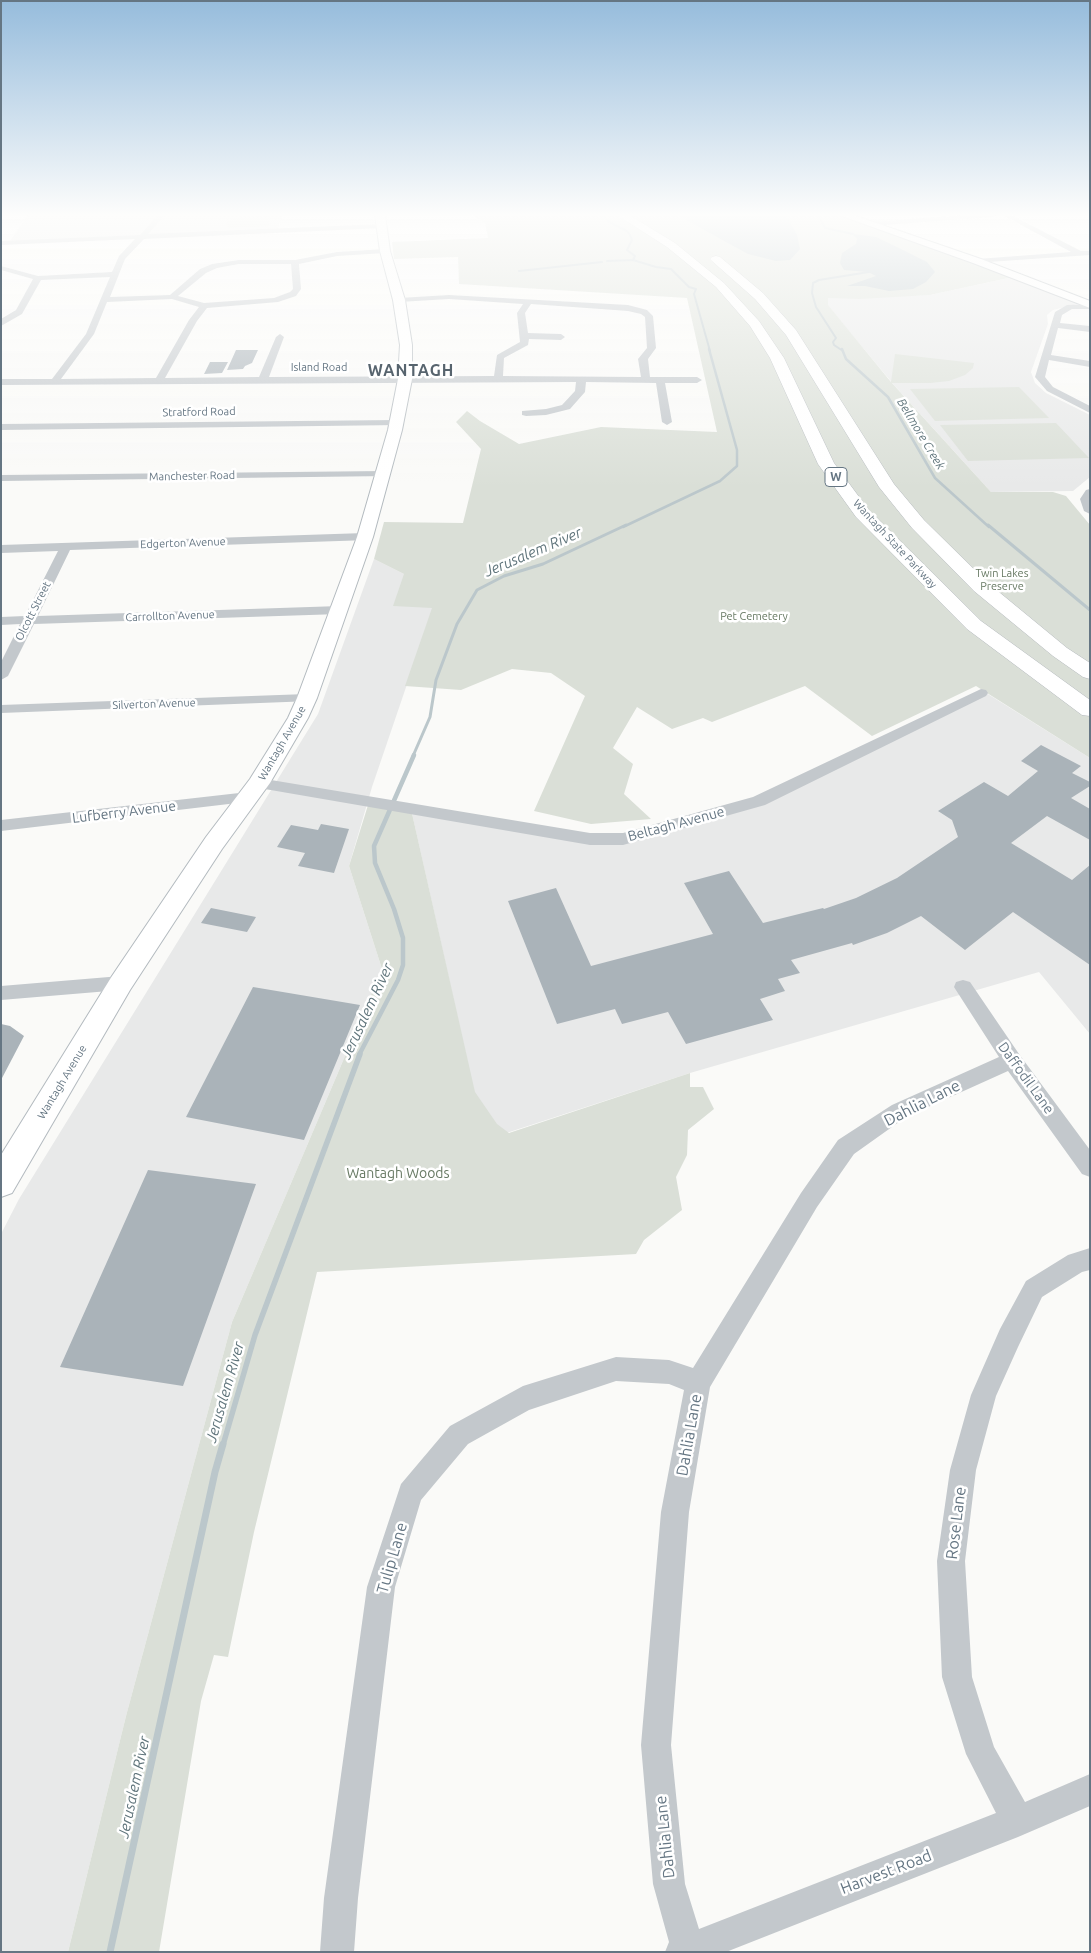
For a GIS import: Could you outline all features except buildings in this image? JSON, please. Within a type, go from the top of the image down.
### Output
[{"type":"highway","name":"Wantagh State Parkway","points":[[738,306],[755,324],[777,358],[826,464],[862,513],[974,625],[1090,710]]},
{"type":"highway","points":[[768,306],[791,333],[887,487],[918,524],[981,587],[1060,652],[1090,673]]},
{"type":"main road","name":"Wantagh Avenue","points":[[1,1183],[121,983],[209,851],[253,790],[298,718],[340,610],[384,474],[405,379],[406,345],[400,306]]},
{"type":"street","points":[[1,323],[19,312],[22,306]]},
{"type":"street","points":[[54,382],[90,334],[101,306]]},
{"type":"street","points":[[159,381],[193,320],[204,306]]},
{"type":"street","points":[[498,379],[500,357],[524,345],[525,336],[521,313],[525,306]]},
{"type":"street","points":[[597,306],[628,308],[644,312],[649,316],[652,348],[643,359],[646,379]]},
{"type":"street","points":[[1089,306],[1061,312],[1056,316],[1056,325],[1040,374],[1044,383],[1054,392],[1090,410]]},
{"type":"street","points":[[1056,325],[1090,329]]},
{"type":"street","points":[[525,336],[561,337]]},
{"type":"street","points":[[263,380],[280,338]]},
{"type":"street","points":[[1047,357],[1090,364]]},
{"type":"street","name":"Island Road","points":[[1,382],[405,379],[697,380]]},
{"type":"street","points":[[660,379],[667,422]]},
{"type":"street","points":[[526,413],[546,412],[566,407],[580,392],[581,380]]},
{"type":"street","name":"Stratford Road","points":[[1,427],[396,423]]},
{"type":"street","name":"Manchester Road","points":[[1,478],[384,474]]},
{"type":"street","points":[[1090,492],[1086,499],[1090,511]]},
{"type":"street","name":"Edgerton Avenue","points":[[1,549],[365,537]]},
{"type":"street","name":"Olcott Street","points":[[1,676],[66,547]]},
{"type":"street","name":"Carrollton Avenue","points":[[1,621],[340,610]]},
{"type":"street","name":"Beltagh Avenue","points":[[253,790],[385,805],[590,839],[622,839],[758,801],[981,693]]},
{"type":"street","name":"Silverton Avenue","points":[[1,709],[307,698]]},
{"type":"street","name":"Lufberry Avenue","points":[[1,826],[253,790]]},
{"type":"street","points":[[1,993],[121,983]]},
{"type":"street","name":"Daffodil Lane","points":[[963,988],[1012,1060],[1090,1167]]},
{"type":"street","name":"Dahlia Lane","points":[[685,1950],[669,1884],[656,1745],[675,1512],[698,1383],[809,1200],[846,1147],[899,1111],[1012,1060]]},
{"type":"street","name":"Rose Lane","points":[[1018,1821],[981,1754],[956,1677],[950,1560],[963,1470],[984,1395],[1009,1338],[1034,1289],[1076,1263],[1090,1259]]},
{"type":"street","name":"Tulip Lane","points":[[337,1952],[341,1898],[381,1587],[410,1493],[459,1435],[523,1399],[616,1369],[669,1372],[698,1383]]},
{"type":"street","name":"Harvest Road","points":[[685,1950],[1018,1821],[1090,1790]]},
{"type":"shaded area","points":[[828,306],[1069,306],[1053,310],[1047,315],[1048,324],[1031,372],[1035,383],[1046,393],[1090,415],[1090,477],[1073,491],[991,492],[894,385]]},
{"type":"shaded area","points":[[374,559],[404,574],[433,608],[372,787],[349,866],[382,969],[232,1322],[126,1716],[68,1952],[1,1952],[1,1234],[19,1199],[318,714]]},
{"type":"shaded area","points":[[983,691],[1090,758],[1090,1034],[1039,972],[690,1073],[485,1140],[411,809],[621,839],[753,802]]},
{"type":"green space","points":[[689,306],[829,306],[891,382],[895,354],[974,363],[973,368],[965,375],[949,381],[892,383],[991,492],[1053,492],[1066,496],[1090,525],[1090,758],[976,686],[872,736],[805,686],[712,722],[703,718],[672,729],[637,707],[613,748],[633,764],[624,794],[651,819],[591,824],[534,811],[585,696],[551,673],[512,669],[461,690],[405,686],[432,608],[393,606],[404,574],[374,559],[384,522],[463,523],[481,449],[456,422],[467,411],[519,444],[601,427],[717,432]]},
{"type":"green space","points":[[1019,387],[1049,418],[935,421],[910,389]]},
{"type":"green space","points":[[1056,423],[1089,458],[968,461],[940,425]]},
{"type":"green space","name":"Wantagh Woods","points":[[369,802],[411,809],[475,1092],[497,1124],[509,1133],[690,1073],[690,1087],[703,1087],[714,1109],[688,1130],[687,1155],[676,1177],[682,1210],[644,1240],[636,1254],[317,1272],[254,1532],[228,1657],[214,1655],[201,1701],[159,1952],[68,1952],[126,1716],[232,1322],[382,969],[349,866]]},
{"type":"waterway","name":"Jerusalem River","points":[[697,306],[710,351]]},
{"type":"waterway","name":"Bellmore Creek","points":[[816,306],[836,338],[833,342],[834,345],[843,351]]},
{"type":"waterway","name":"Jerusalem River","points":[[623,527],[720,481],[737,466],[737,450],[709,349]]},
{"type":"waterway","name":"Bellmore Creek","points":[[843,351],[846,359],[888,397],[935,478],[989,527]]},
{"type":"waterway","name":"Jerusalem River","points":[[413,756],[430,717],[436,680],[457,624],[477,590],[504,576],[543,564],[626,525]]},
{"type":"waterway","name":"Bellmore Creek","points":[[988,525],[1090,610]]},
{"type":"waterway","name":"Jerusalem River","points":[[359,1055],[398,980],[403,965],[403,938],[394,909],[375,863],[374,846],[414,755]]},
{"type":"waterway","name":"Jerusalem River","points":[[223,1445],[255,1335],[360,1054]]},
{"type":"waterway","name":"Jerusalem River","points":[[110,1952],[215,1472],[223,1444]]},
{"type":"district","name":"WANTAGH","points":[[411,371]]},
{"type":"park label","name":"Twin Lakes Preserve","points":[[1002,579]]},
{"type":"park label","name":"Pet Cemetery","points":[[754,616]]}]
